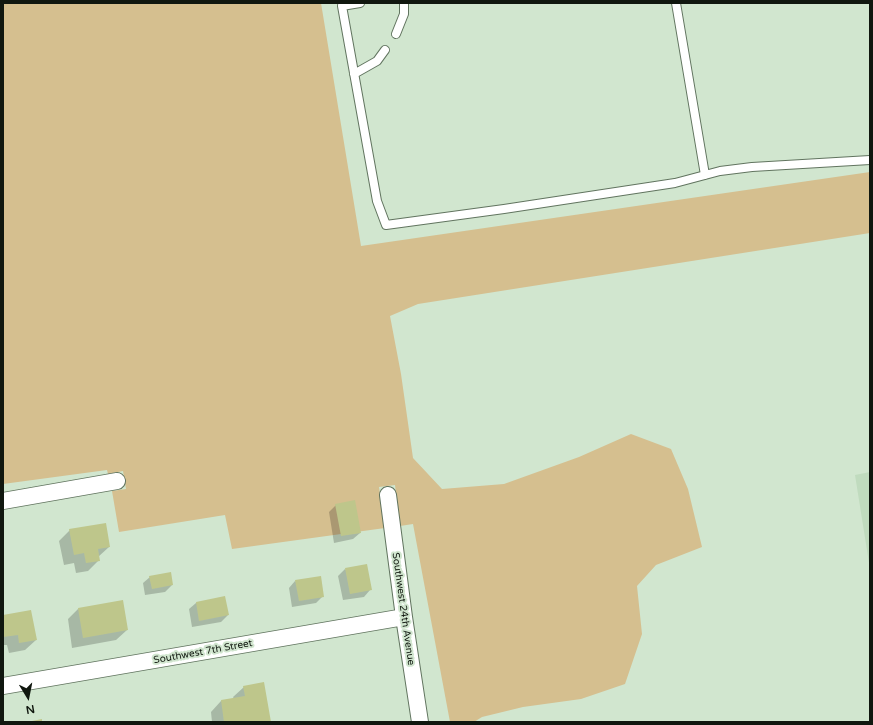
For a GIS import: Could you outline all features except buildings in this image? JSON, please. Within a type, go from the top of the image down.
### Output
[{"type":"street","points":[[3,501],[117,481]]},
{"type":"street","name":"Southwest 24th Avenue","points":[[388,495],[420,722]]},
{"type":"street","name":"Southwest 7th Street","points":[[3,686],[404,617]]},
{"type":"lane","points":[[360,3],[342,6],[377,201],[386,225],[675,183],[720,171],[752,167],[870,160]]},
{"type":"lane","points":[[396,34],[404,14],[404,3]]},
{"type":"lane","points":[[676,3],[705,175]]},
{"type":"lane","points":[[354,74],[377,61],[385,50]]},
{"type":"shaded area","points":[[3,3],[321,3],[361,246],[870,172],[870,233],[418,304],[390,316],[401,374],[413,458],[442,489],[504,484],[579,457],[631,434],[671,449],[688,489],[702,547],[656,565],[637,586],[642,634],[625,684],[581,699],[523,707],[482,717],[474,722],[450,722],[413,524],[400,526],[395,485],[379,487],[385,528],[232,549],[225,515],[119,532],[112,491],[126,489],[123,471],[108,474],[107,470],[3,484]]},
{"type":"shaded area","points":[[870,472],[870,569],[855,475]]}]
